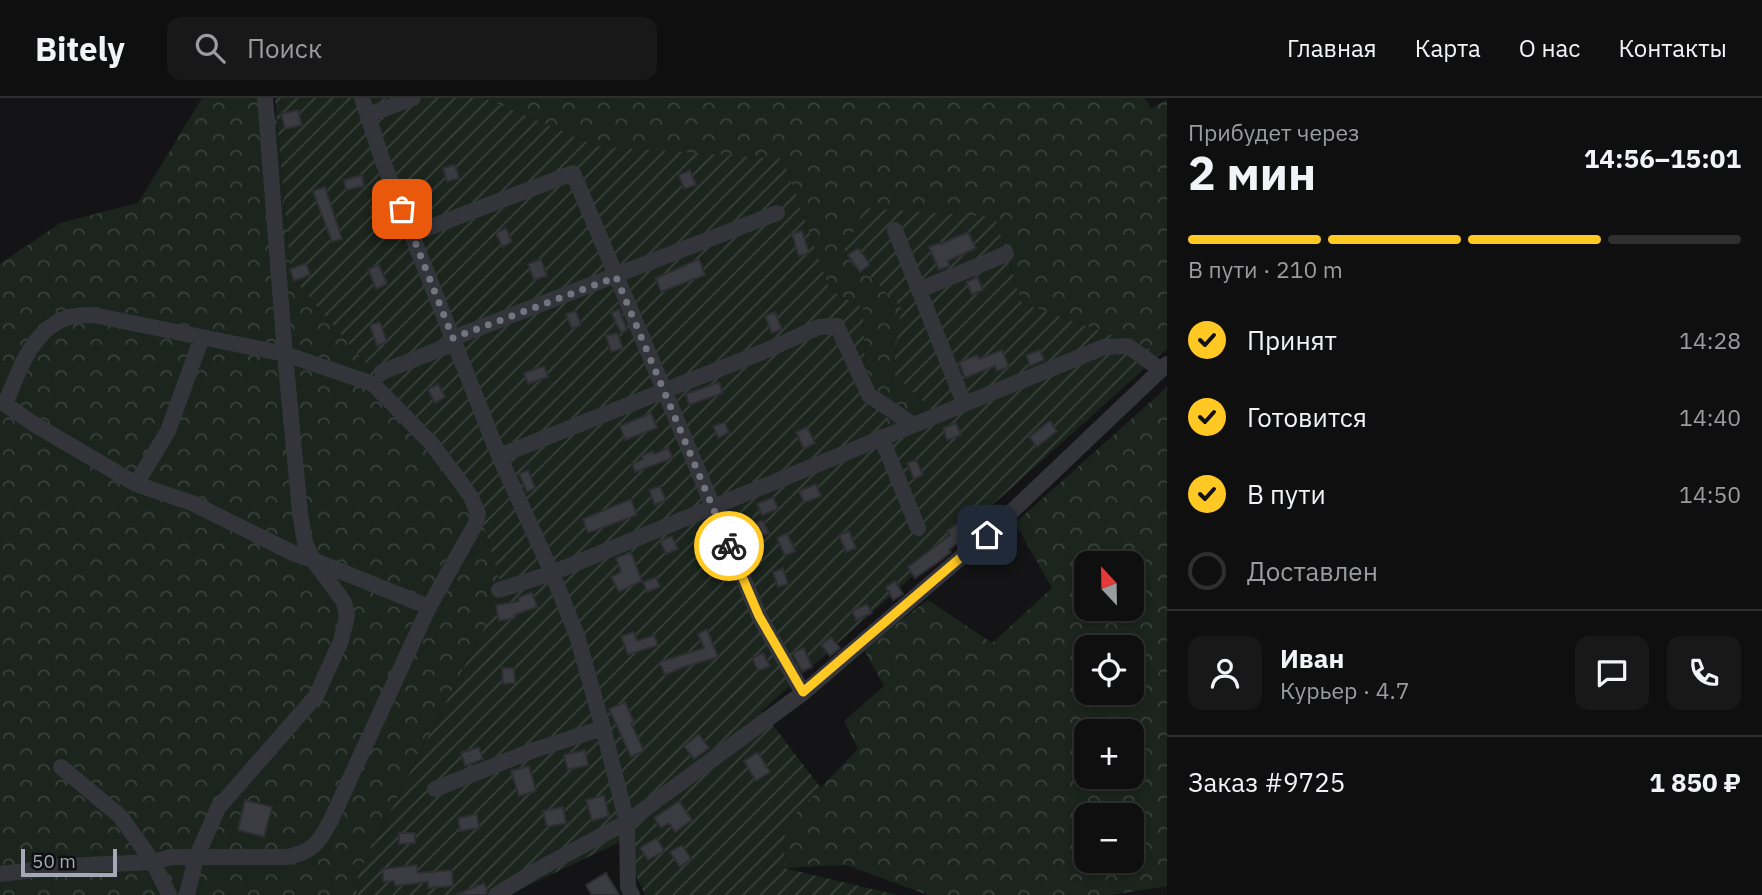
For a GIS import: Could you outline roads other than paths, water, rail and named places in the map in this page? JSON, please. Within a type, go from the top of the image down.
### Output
[{"type":"street","points":[[187,895],[196,858],[218,808],[316,696],[341,640],[347,616],[344,602],[304,543],[285,354],[265,98]]},
{"type":"street","points":[[362,98],[382,159],[499,456],[552,573],[577,636],[626,822],[628,887],[632,895]]},
{"type":"street","points":[[368,115],[413,98]]},
{"type":"street","points":[[412,234],[573,173],[759,616],[803,692]]},
{"type":"street","points":[[383,372],[454,341],[778,213]]},
{"type":"street","points":[[895,230],[964,403]]},
{"type":"street","points":[[919,290],[1006,254]]},
{"type":"street","points":[[0,874],[64,866],[153,862],[171,858],[288,857],[304,853],[319,842],[429,607],[475,525],[478,514],[471,497],[431,443],[373,384],[285,354],[93,315],[68,317],[43,330],[25,357],[2,406],[136,484],[192,503],[295,554],[429,607]]},
{"type":"street","points":[[499,456],[819,327],[837,326],[869,395],[912,424]]},
{"type":"street","points":[[136,484],[167,431],[202,337]]},
{"type":"street","points":[[496,895],[626,822],[803,692],[987,535],[1164,367],[1128,346],[1104,347],[552,573],[499,590]]},
{"type":"street","points":[[881,437],[918,528]]},
{"type":"street","points":[[435,789],[534,750],[603,728]]},
{"type":"street","points":[[61,766],[120,816],[153,862],[169,895]]}]
